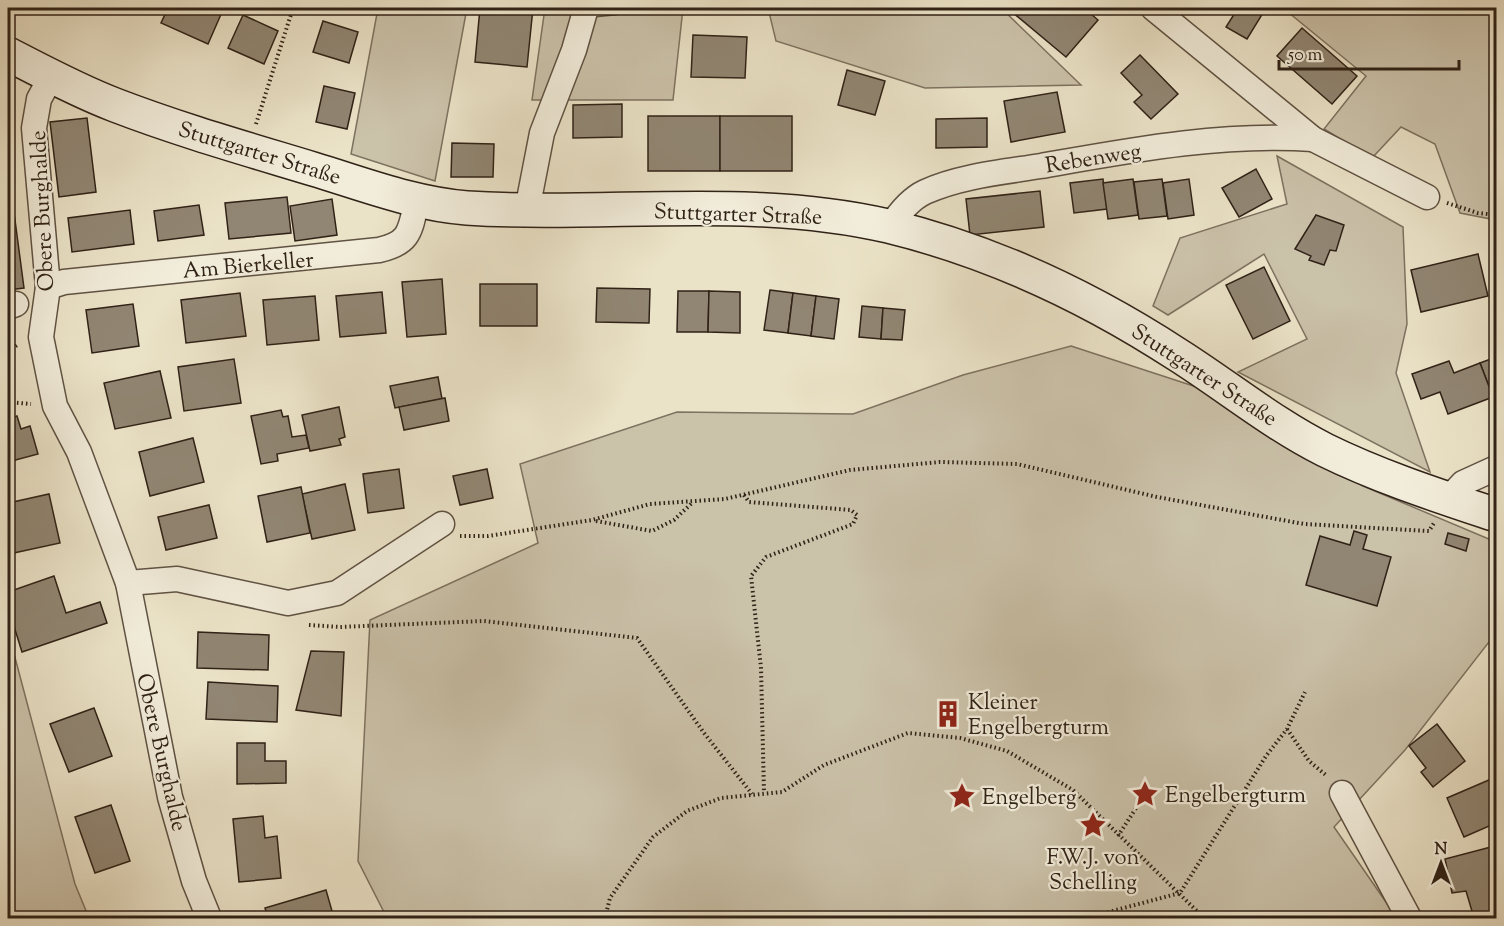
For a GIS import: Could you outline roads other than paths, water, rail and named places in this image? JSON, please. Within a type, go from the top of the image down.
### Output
[{"type":"main road","name":"Stuttgarter Straße","points":[[8,54],[51,77],[113,105],[247,149],[417,200],[463,207],[527,210],[807,211],[890,227],[1012,266],[1102,308],[1323,449],[1392,479],[1497,515]]},
{"type":"street","points":[[1153,8],[1313,139],[1426,197]]},
{"type":"street","points":[[527,210],[542,133],[574,50],[585,9]]},
{"type":"street","name":"Obere Burghalde","points":[[51,77],[39,99],[34,128],[48,287],[41,337],[55,406],[79,452],[128,583],[170,797],[194,881],[209,918]]},
{"type":"street","name":"Rebenweg","points":[[890,227],[903,209],[925,192],[978,177],[1211,139],[1265,136],[1313,139]]},
{"type":"street","name":"Am Bierkeller","points":[[48,287],[64,282],[379,250],[398,246],[410,231],[417,200]]},
{"type":"street","points":[[1448,499],[1463,483],[1497,468]]},
{"type":"street","points":[[128,583],[177,579],[288,603],[337,593],[433,530]]},
{"type":"street","points":[[1341,794],[1409,918]]},
{"type":"lane","points":[[585,9],[616,8]]},
{"type":"place","name":"Kleiner Engelbergturm","points":[[948,714]]},
{"type":"place","name":"Engelbergturm","points":[[1145,794]]},
{"type":"place","name":"Engelberg","points":[[962,796]]},
{"type":"place","name":"F.W.J. von Schelling","points":[[1093,825]]}]
